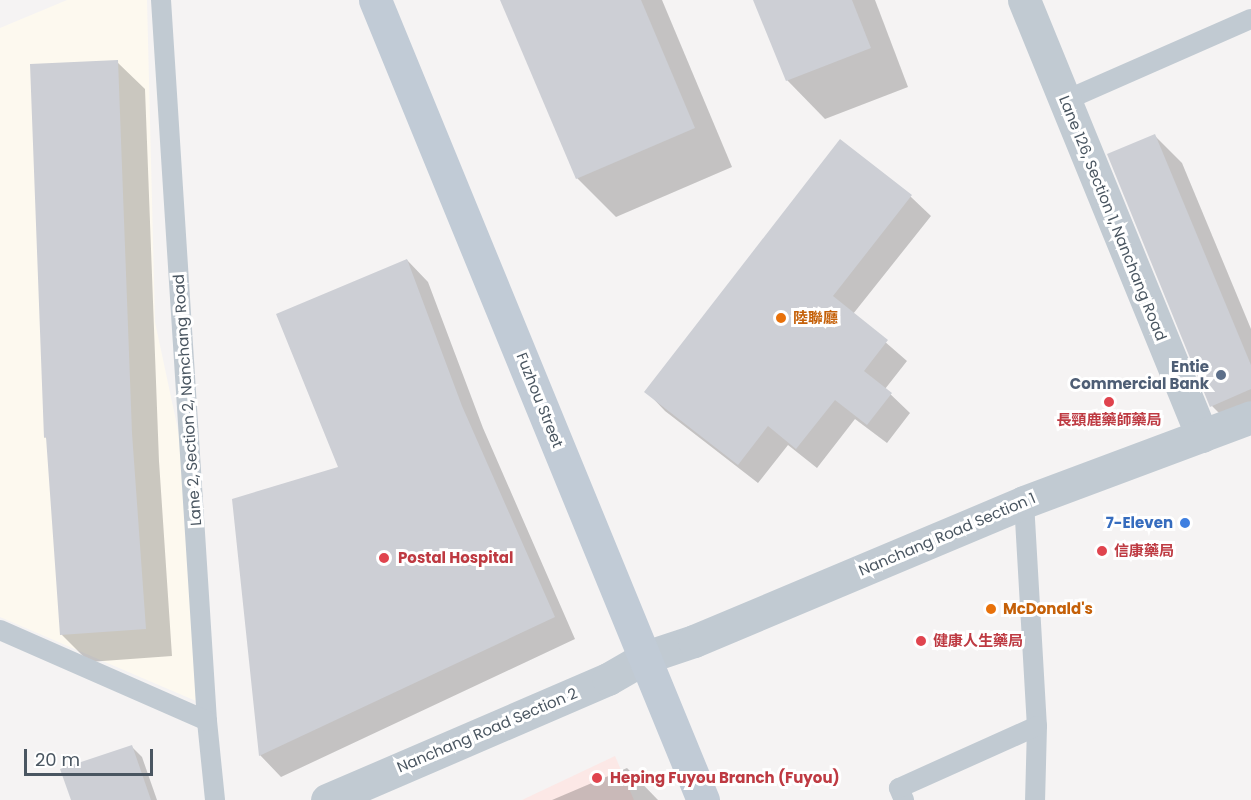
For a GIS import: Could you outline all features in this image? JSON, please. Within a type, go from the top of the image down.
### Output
[{"type":"street","name":"Fuzhou Street","points":[[375,0],[703,800]]},
{"type":"street","name":"Lane 126, Section 1, Nanchang Road","points":[[1024,0],[1202,436]]},
{"type":"street","name":"Nanchang Road Section 1","points":[[646,657],[705,636],[1024,502],[1251,417]]},
{"type":"street","name":"Nanchang Road Section 2","points":[[347,796],[608,679],[646,657]]},
{"type":"lane","name":"Lane 2, Section 2, Nanchang Road","points":[[161,0],[207,721],[215,800]]},
{"type":"lane","points":[[1064,101],[1251,19]]},
{"type":"lane","points":[[1024,502],[1037,726],[1035,800]]},
{"type":"lane","points":[[0,630],[207,721]]},
{"type":"lane","points":[[904,800],[899,788],[1037,726]]},
{"type":"shaded area","points":[[67,0],[147,0],[155,322],[181,444],[196,701],[0,617],[0,28]]},
{"type":"shaded area","name":"Heping Fuyou Branch (Fuyou)","points":[[615,756],[634,800],[522,800]]},
{"type":"building","points":[[500,0],[641,0],[695,128],[576,179]]},
{"type":"building","points":[[753,0],[852,0],[871,48],[786,81]]},
{"type":"building","points":[[118,60],[132,433],[146,629],[60,635],[46,437],[44,438],[30,64]]},
{"type":"building","points":[[1155,134],[1251,365],[1251,389],[1210,407],[1107,154]]},
{"type":"building","name":"陸聯廳","points":[[840,139],[912,195],[833,296],[888,340],[864,371],[892,393],[867,425],[835,400],[796,449],[768,426],[738,465],[644,392]]},
{"type":"building","name":"Postal Hospital","points":[[407,259],[462,406],[555,617],[259,756],[232,499],[338,467],[276,314]]},
{"type":"building","points":[[132,745],[151,800],[71,800],[60,769]]},
{"type":"place","name":"陸聯廳","points":[[781,318]]},
{"type":"place","name":"Entie Commercial Bank","points":[[1221,375]]},
{"type":"place","name":"長頸鹿藥師藥局","points":[[1109,402]]},
{"type":"place","name":"7-Eleven","points":[[1185,523]]},
{"type":"place","name":"信康藥局","points":[[1102,551]]},
{"type":"place","name":"Postal Hospital","points":[[384,558]]},
{"type":"place","name":"McDonald's","points":[[991,609]]},
{"type":"place","name":"健康人生藥局","points":[[921,641]]},
{"type":"place","name":"Heping Fuyou Branch (Fuyou)","points":[[597,778]]}]
